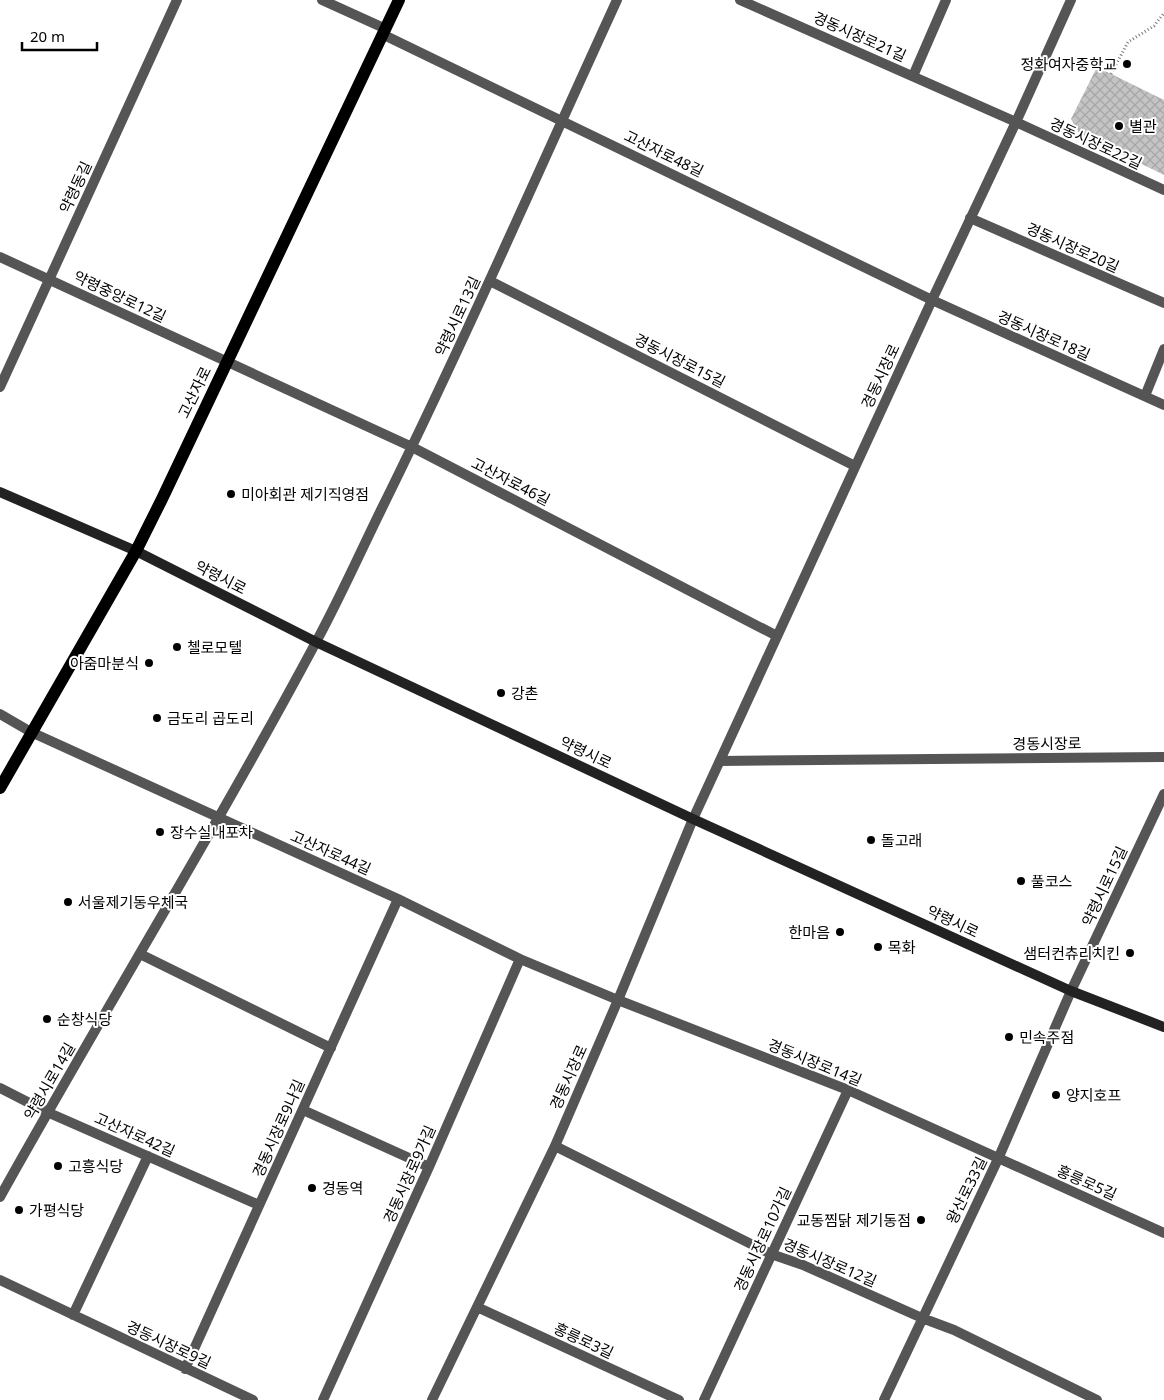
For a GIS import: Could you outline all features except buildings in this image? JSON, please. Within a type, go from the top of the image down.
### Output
[{"type":"main road","name":"고산자로","points":[[0,788],[30,732],[136,551],[399,0]]},
{"type":"main road","name":"약령시로","points":[[0,492],[136,551],[316,642],[693,819],[1071,991],[1164,1027]]},
{"type":"street","name":"약령동길","points":[[0,388],[177,0]]},
{"type":"street","points":[[322,0],[385,32]]},
{"type":"street","name":"약령시로13길","points":[[316,642],[412,447],[617,0]]},
{"type":"street","name":"경동시장로21길","points":[[740,0],[1016,122]]},
{"type":"street","name":"경동시장로21길","points":[[913,76],[946,0]]},
{"type":"street","name":"경동시장로","points":[[432,1400],[555,1146],[693,819],[1070,2],[1058,0]]},
{"type":"street","name":"고산자로48길","points":[[385,32],[932,300]]},
{"type":"street","name":"경동시장로22길","points":[[1016,122],[1164,190]]},
{"type":"street","name":"경동시장로20길","points":[[970,218],[1164,303]]},
{"type":"street","name":"약령중앙로12길","points":[[0,257],[227,361]]},
{"type":"street","name":"경동시장로15길","points":[[490,280],[855,466]]},
{"type":"street","name":"경동시장로18길","points":[[932,300],[1164,405]]},
{"type":"street","points":[[1145,396],[1164,349]]},
{"type":"street","name":"고산자로46길","points":[[227,361],[412,447],[777,636]]},
{"type":"street","name":"약령시로14길","points":[[0,1197],[316,642]]},
{"type":"street","name":"고산자로44길","points":[[0,714],[30,732],[398,899],[520,959],[618,1000]]},
{"type":"street","name":"경동시장로","points":[[720,761],[1164,757]]},
{"type":"street","name":"약령시로15길","points":[[1071,991],[1164,794]]},
{"type":"street","name":"경동시장로9나길","points":[[185,1368],[398,899]]},
{"type":"street","points":[[140,954],[331,1048]]},
{"type":"street","name":"경동시장로9가길","points":[[324,1400],[520,959]]},
{"type":"street","name":"왕산로33길","points":[[884,1400],[998,1159],[1071,991]]},
{"type":"street","name":"경동시장로14길","points":[[618,1000],[848,1090],[998,1159]]},
{"type":"street","name":"고산자로42길","points":[[0,1088],[47,1112],[259,1205]]},
{"type":"street","name":"경동시장로10가길","points":[[704,1400],[848,1090]]},
{"type":"street","points":[[303,1110],[429,1167]]},
{"type":"street","name":"경동시장로12길","points":[[555,1146],[771,1254],[803,1265],[922,1318],[954,1330],[1097,1400]]},
{"type":"street","points":[[73,1315],[148,1156]]},
{"type":"street","name":"홍릉로5길","points":[[998,1159],[1164,1233]]},
{"type":"street","name":"경동시장로9길","points":[[0,1280],[252,1400]]},
{"type":"street","name":"홍릉로3길","points":[[477,1306],[679,1400]]},
{"type":"path","points":[[1111,74],[1128,42],[1154,26],[1164,13]]},
{"type":"place","name":"정화여자중학교","points":[[1127,64]]},
{"type":"place","name":"별관","points":[[1119,126]]},
{"type":"place","name":"미아회관 제기직영점","points":[[231,494]]},
{"type":"place","name":"첼로모텔","points":[[177,647]]},
{"type":"place","name":"아줌마분식","points":[[149,663]]},
{"type":"place","name":"강촌","points":[[501,693]]},
{"type":"place","name":"금도리 곱도리","points":[[157,718]]},
{"type":"place","name":"장수실내포차","points":[[160,832]]},
{"type":"place","name":"돌고래","points":[[871,840]]},
{"type":"place","name":"풀코스","points":[[1021,881]]},
{"type":"place","name":"서울제기동우체국","points":[[68,902]]},
{"type":"place","name":"한마음","points":[[840,932]]},
{"type":"place","name":"목화","points":[[878,947]]},
{"type":"place","name":"샘터컨츄리치킨","points":[[1130,953]]},
{"type":"place","name":"순창식당","points":[[47,1019]]},
{"type":"place","name":"민속주점","points":[[1009,1037]]},
{"type":"place","name":"양지호프","points":[[1056,1095]]},
{"type":"place","name":"고흥식당","points":[[58,1166]]},
{"type":"place","name":"경동역","points":[[312,1188]]},
{"type":"place","name":"가평식당","points":[[19,1210]]},
{"type":"place","name":"교동찜닭 제기동점","points":[[921,1220]]}]
